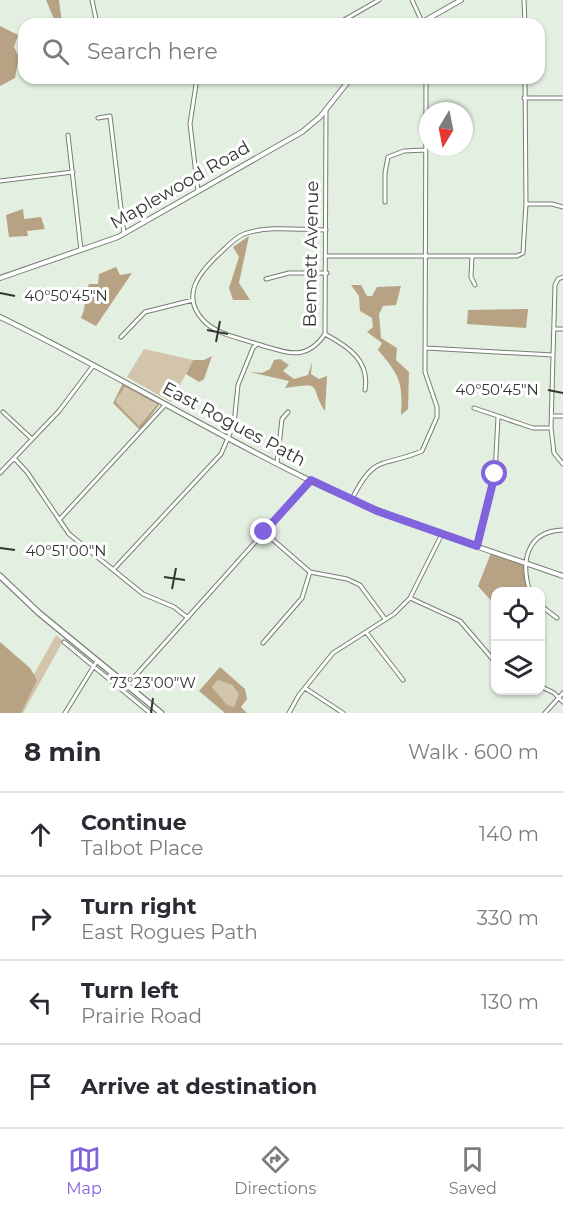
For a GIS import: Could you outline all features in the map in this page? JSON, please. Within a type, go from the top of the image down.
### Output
[{"type":"main road","points":[[1,579],[161,713]]},
{"type":"street","points":[[92,0],[96,18]]},
{"type":"street","points":[[348,18],[379,0]]},
{"type":"street","points":[[412,0],[420,18]]},
{"type":"street","points":[[430,18],[461,0]]},
{"type":"street","points":[[524,0],[525,18]]},
{"type":"street","points":[[196,84],[190,124],[198,191]]},
{"type":"street","name":"Maplewood Road","points":[[0,278],[124,234],[302,132],[326,110],[346,84]]},
{"type":"street","points":[[426,84],[426,102]]},
{"type":"street","points":[[327,256],[517,256],[523,253],[526,204],[525,84]]},
{"type":"street","points":[[524,98],[563,98]]},
{"type":"street","name":"Bennett Avenue","points":[[257,344],[298,353],[314,348],[326,334],[326,110]]},
{"type":"street","points":[[98,118],[110,116],[124,234]]},
{"type":"street","points":[[68,135],[81,250]]},
{"type":"street","points":[[385,202],[385,173],[388,157],[404,151],[419,150]]},
{"type":"street","points":[[352,500],[369,471],[377,464],[422,451],[436,417],[437,407],[426,381],[426,156]]},
{"type":"street","points":[[0,181],[73,172]]},
{"type":"street","points":[[526,204],[563,207]]},
{"type":"street","points":[[113,570],[216,459],[229,437],[237,412],[238,385],[247,358],[257,344],[208,325],[198,313],[193,300],[194,286],[200,272],[244,235],[264,231],[326,230]]},
{"type":"street","points":[[472,256],[471,277],[475,285]]},
{"type":"street","points":[[266,279],[289,273],[327,273]]},
{"type":"street","points":[[563,277],[558,279],[555,285],[551,428],[554,453],[563,464]]},
{"type":"street","points":[[121,337],[145,312],[193,300]]},
{"type":"street","name":"East Rogues Path","points":[[0,317],[352,500],[563,576]]},
{"type":"street","points":[[554,329],[563,328]]},
{"type":"street","points":[[326,334],[348,347],[360,359],[367,378],[365,390]]},
{"type":"street","points":[[426,348],[553,355]]},
{"type":"street","points":[[0,473],[73,394],[94,364]]},
{"type":"street","points":[[59,520],[166,403]]},
{"type":"street","points":[[474,408],[533,428],[551,428]]},
{"type":"street","points":[[3,412],[32,439]]},
{"type":"street","points":[[277,463],[282,419],[288,412]]},
{"type":"street","points":[[552,416],[563,416]]},
{"type":"street","points":[[477,546],[495,474],[498,417]]},
{"type":"street","points":[[14,458],[27,472],[69,534],[150,598],[174,607],[188,618]]},
{"type":"street","points":[[127,685],[311,480]]},
{"type":"street","points":[[530,587],[527,563],[530,547],[535,538],[545,533],[563,530]]},
{"type":"street","points":[[264,532],[310,572],[353,581],[365,590],[385,620]]},
{"type":"street","points":[[289,713],[305,688],[333,653],[385,620],[410,598],[442,534]]},
{"type":"street","points":[[263,643],[302,598],[310,572]]},
{"type":"street","points":[[410,598],[460,621],[491,658]]},
{"type":"street","points":[[545,609],[557,618]]},
{"type":"street","points":[[366,633],[403,680]]},
{"type":"street","points":[[64,642],[150,713]]},
{"type":"street","points":[[65,713],[97,660]]},
{"type":"street","points":[[305,688],[343,713]]},
{"type":"street","points":[[545,689],[563,702]]},
{"type":"street","points":[[545,713],[563,693]]},
{"type":"shaded area","points":[[46,0],[59,0],[61,18],[54,18]]},
{"type":"shaded area","points":[[0,26],[18,35],[14,47],[18,55],[18,62],[15,78],[0,86]]},
{"type":"shaded area","points":[[23,209],[24,219],[41,217],[45,229],[27,231],[28,236],[9,237],[6,215]]},
{"type":"shaded area","points":[[249,236],[239,283],[250,300],[233,300],[229,288],[239,257],[233,247]]},
{"type":"shaded area","points":[[116,267],[120,275],[132,273],[96,326],[81,318],[87,288],[89,284],[98,284],[99,274]]},
{"type":"shaded area","points":[[351,285],[361,285],[367,296],[372,296],[377,287],[401,286],[396,305],[383,306],[379,314],[381,338],[397,348],[396,360],[409,372],[408,409],[401,415],[398,380],[391,366],[378,350],[382,343],[367,332],[373,327],[372,318],[360,311],[359,296]]},
{"type":"shaded area","points":[[528,309],[526,328],[467,324],[468,310]]},
{"type":"shaded area","points":[[144,349],[193,360],[171,402],[127,377]]},
{"type":"shaded area","points":[[212,356],[204,379],[199,382],[186,374],[193,360],[204,360]]},
{"type":"shaded area","points":[[280,359],[289,365],[283,371],[294,379],[308,375],[312,362],[311,374],[319,379],[327,376],[325,411],[311,386],[285,388],[289,381],[250,372],[262,373],[270,369],[274,360]]},
{"type":"shaded area","points":[[123,383],[158,402],[159,405],[140,430],[113,403]],"holes":[[[125,387],[157,404],[139,426],[116,400]]]},
{"type":"shaded area","points":[[125,387],[157,403],[139,426],[117,403],[116,400]]},
{"type":"shaded area","points":[[491,553],[524,565],[527,587],[491,587],[491,601],[478,586]]},
{"type":"shaded area","points":[[56,635],[63,641],[23,713],[0,713],[0,644],[34,674]]},
{"type":"shaded area","points":[[0,642],[30,668],[37,680],[21,713],[0,713]]},
{"type":"shaded area","points":[[220,667],[245,689],[247,699],[241,707],[247,713],[225,713],[199,691]],"holes":[[[218,680],[232,685],[239,694],[234,707],[227,705],[212,687]]]},
{"type":"shaded area","points":[[218,680],[232,685],[239,694],[234,708],[227,706],[212,687]]},
{"type":"route","points":[[264,532],[311,480],[377,511],[477,546],[495,474]]}]
